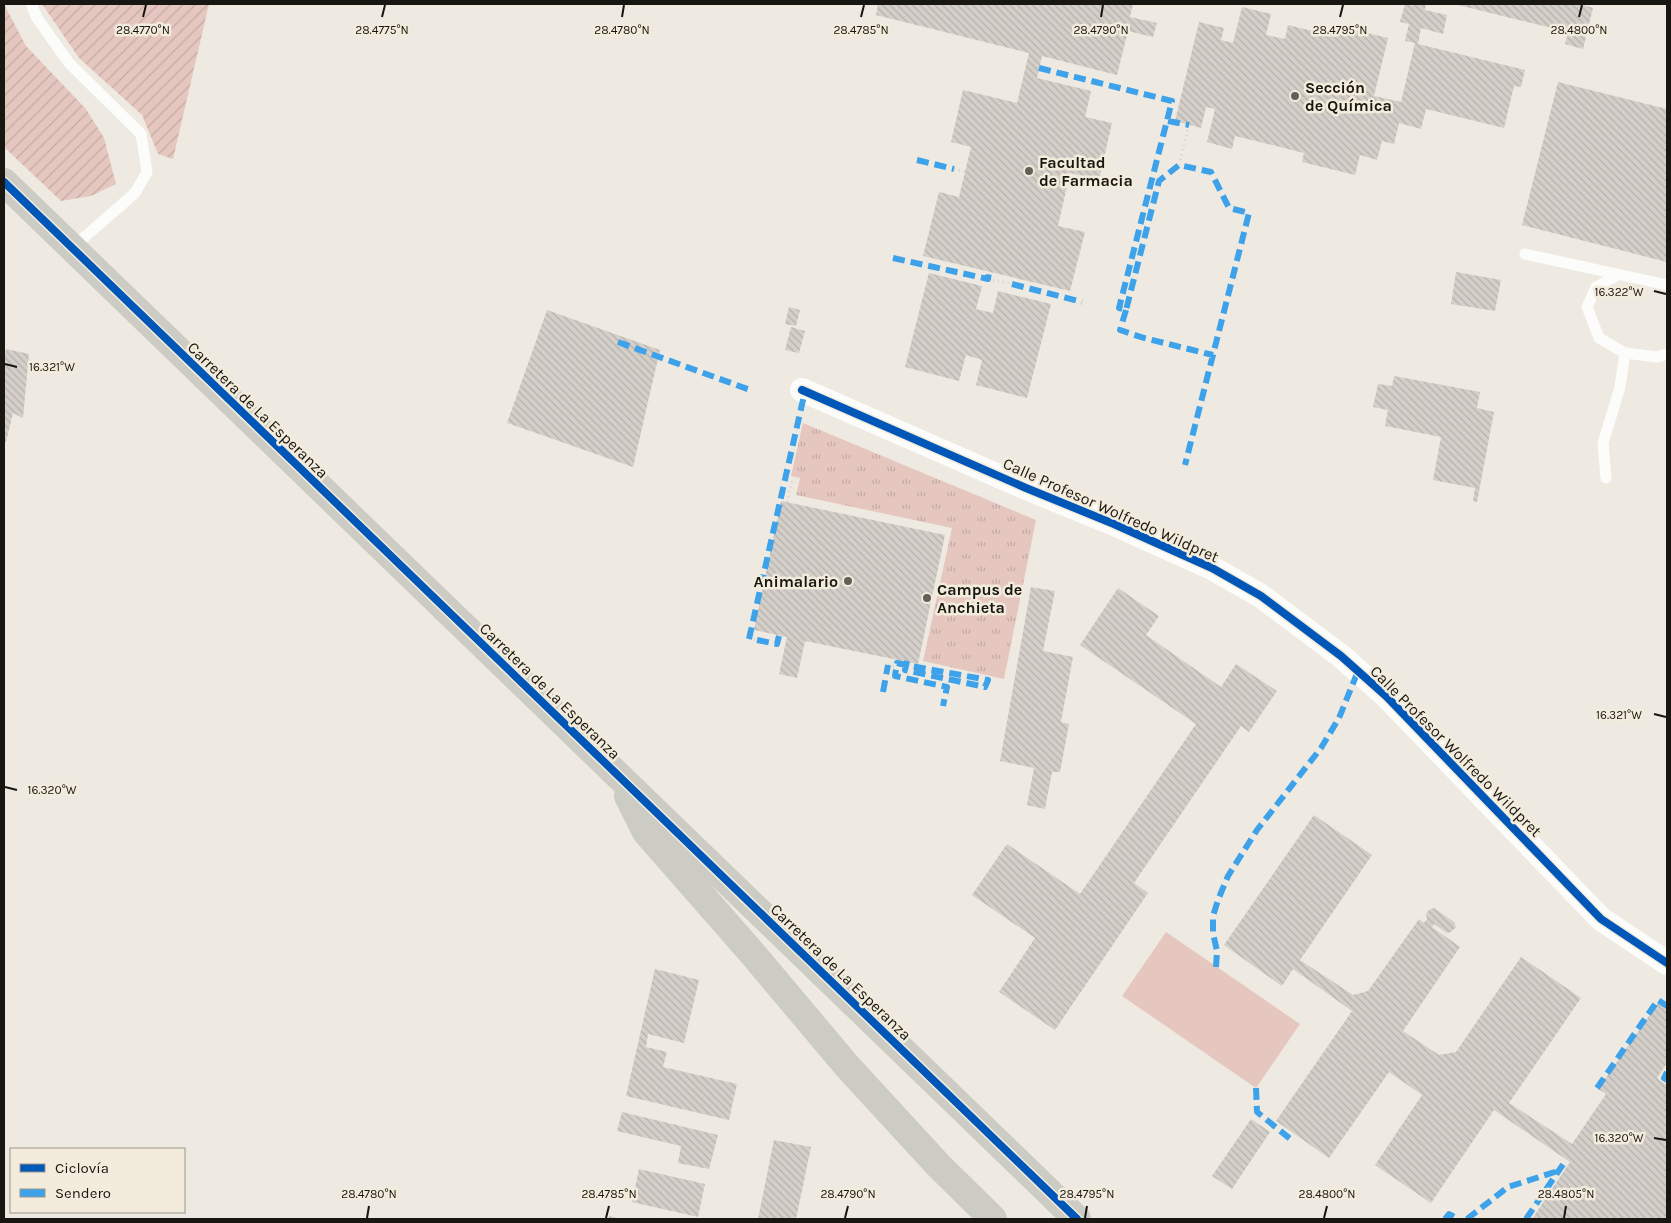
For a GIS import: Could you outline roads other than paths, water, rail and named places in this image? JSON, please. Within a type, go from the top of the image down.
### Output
[{"type":"main road","name":"Carretera de La Esperanza","points":[[4,182],[71,249],[1077,1219]]},
{"type":"main road","points":[[618,777],[646,832],[752,953],[847,1066],[939,1166],[993,1219]]},
{"type":"street","name":"Calle Profesor Wolfredo Wildpret","points":[[802,390],[1026,488],[1114,524],[1212,568],[1261,596],[1341,656],[1386,696],[1601,919],[1667,963]]},
{"type":"lane","points":[[31,4],[37,18],[69,62],[141,134],[147,172],[135,193],[71,249]]},
{"type":"lane","points":[[1525,254],[1667,286]]},
{"type":"lane","points":[[1618,274],[1596,287],[1587,306],[1599,338],[1625,353],[1657,357],[1667,354]]},
{"type":"lane","points":[[1606,478],[1603,443],[1620,388],[1625,353]]},
{"type":"place","name":"Sección de Química","points":[[1295,96]]},
{"type":"place","name":"Facultad de Farmacia","points":[[1029,171]]},
{"type":"place","name":"Animalario","points":[[848,581]]},
{"type":"place","name":"Campus de Anchieta","points":[[927,598]]}]
